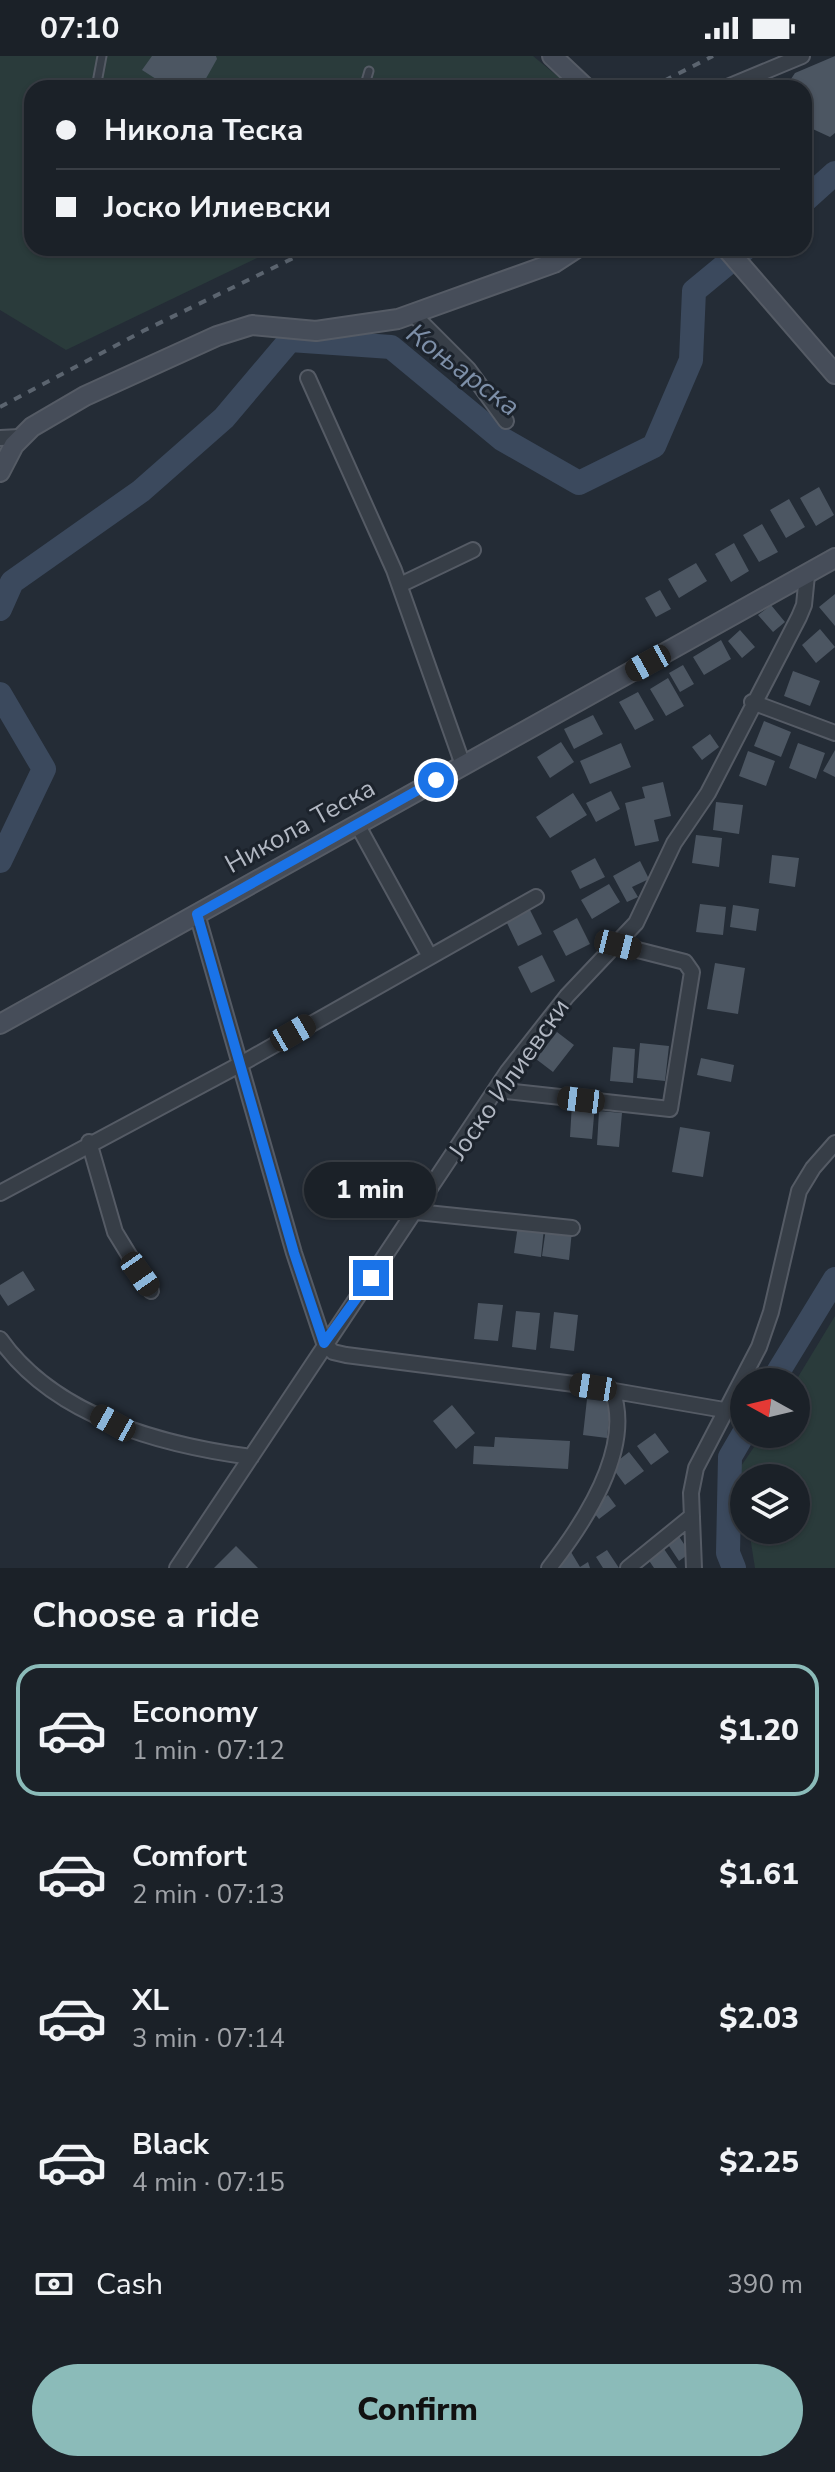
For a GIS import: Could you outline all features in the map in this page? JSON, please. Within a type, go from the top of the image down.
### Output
[{"type":"main road","points":[[552,56],[578,80]]},
{"type":"main road","points":[[0,472],[20,437],[85,396],[245,326],[316,331],[414,315],[554,263],[565,256]]},
{"type":"main road","points":[[733,256],[834,371]]},
{"type":"main road","name":"Никола Теска","points":[[0,1024],[835,558]]},
{"type":"street","points":[[744,80],[802,56]]},
{"type":"street","points":[[414,315],[468,369],[506,421]]},
{"type":"street","points":[[308,378],[369,507],[400,585],[463,765]]},
{"type":"street","points":[[0,438],[20,437]]},
{"type":"street","points":[[400,585],[473,550]]},
{"type":"street","name":"Јоско Илиевски","points":[[177,1568],[324,1343],[417,1212],[497,1090],[561,1002],[636,923],[674,843],[734,745],[752,702],[804,605],[807,575]]},
{"type":"street","points":[[752,702],[835,733]]},
{"type":"street","points":[[357,824],[429,955]]},
{"type":"street","points":[[0,1193],[89,1142],[239,1065],[536,897]]},
{"type":"street","points":[[197,914],[239,1065],[324,1343],[333,1352],[612,1390],[724,1410]]},
{"type":"street","points":[[497,1090],[670,1109],[692,972],[685,962],[618,945]]},
{"type":"street","points":[[89,1142],[115,1232],[151,1291]]},
{"type":"street","points":[[694,1568],[691,1493],[696,1468],[759,1347],[771,1312],[799,1191],[813,1168],[835,1143]]},
{"type":"street","points":[[417,1212],[572,1228]]},
{"type":"street","points":[[0,1339],[16,1362],[37,1380],[113,1423],[191,1447],[251,1457]]},
{"type":"street","points":[[549,1568],[577,1529],[615,1447],[618,1406],[612,1390]]},
{"type":"street","points":[[628,1568],[692,1516]]},
{"type":"lane","points":[[98,80],[102,56]]},
{"type":"lane","points":[[366,80],[369,71]]},
{"type":"shaded area","points":[[0,56],[533,56],[562,80],[24,80],[24,256],[261,256],[66,350],[0,310]]},
{"type":"shaded area","points":[[835,1316],[835,1568],[755,1568],[751,1544],[810,1544],[810,1464],[742,1464],[753,1448],[810,1448],[810,1368],[803,1368]]},
{"type":"building","points":[[152,56],[216,56],[217,59],[205,80],[158,80],[142,70]]},
{"type":"building","points":[[835,56],[835,133],[830,137],[812,129],[812,80],[790,80],[795,73]]},
{"type":"building","points":[[819,487],[834,515],[816,526],[800,498]]},
{"type":"building","points":[[789,499],[805,527],[786,538],[770,510]]},
{"type":"building","points":[[762,524],[778,552],[759,562],[743,535]]},
{"type":"building","points":[[734,543],[749,571],[731,582],[715,554]]},
{"type":"building","points":[[696,563],[707,581],[679,598],[668,579]]},
{"type":"building","points":[[660,590],[671,609],[656,617],[645,598]]},
{"type":"building","points":[[835,594],[835,626],[819,607]]},
{"type":"building","points":[[771,605],[785,622],[773,632],[758,615]]},
{"type":"building","points":[[820,629],[835,647],[816,663],[802,645]]},
{"type":"building","points":[[740,630],[755,647],[742,658],[728,641]]},
{"type":"building","points":[[721,640],[731,659],[704,675],[693,657]]},
{"type":"building","points":[[683,665],[694,684],[680,692],[669,673]]},
{"type":"building","points":[[793,671],[820,681],[810,706],[784,696]]},
{"type":"building","points":[[668,678],[684,706],[666,716],[650,689]]},
{"type":"building","points":[[638,692],[654,720],[635,730],[619,702]]},
{"type":"building","points":[[593,715],[603,734],[574,749],[564,729]]},
{"type":"building","points":[[764,721],[791,732],[781,757],[754,746]]},
{"type":"building","points":[[710,734],[719,747],[702,760],[692,747]]},
{"type":"building","points":[[561,742],[574,762],[550,778],[537,757]]},
{"type":"building","points":[[621,743],[631,767],[590,784],[580,761]]},
{"type":"building","points":[[798,743],[825,753],[816,779],[789,768]]},
{"type":"building","points":[[835,750],[835,777],[823,771]]},
{"type":"building","points":[[748,751],[775,761],[766,786],[739,776]]},
{"type":"building","points":[[663,782],[671,816],[654,820],[659,841],[635,846],[625,803],[645,798],[642,787]]},
{"type":"building","points":[[611,791],[620,809],[596,822],[586,803]]},
{"type":"building","points":[[573,793],[587,815],[550,838],[536,817]]},
{"type":"building","points":[[716,802],[743,805],[739,834],[713,830]]},
{"type":"building","points":[[696,835],[722,838],[719,867],[692,863]]},
{"type":"building","points":[[772,855],[799,858],[795,887],[769,883]]},
{"type":"building","points":[[595,858],[605,877],[580,889],[571,871]]},
{"type":"building","points":[[640,861],[649,879],[632,887],[638,897],[627,902],[613,876]]},
{"type":"building","points":[[609,884],[620,902],[592,919],[581,900]]},
{"type":"building","points":[[700,904],[726,907],[723,935],[696,932]]},
{"type":"building","points":[[733,905],[759,909],[756,931],[730,927]]},
{"type":"building","points":[[529,908],[542,934],[518,946],[506,921]]},
{"type":"building","points":[[577,918],[590,944],[566,956],[553,931]]},
{"type":"building","points":[[542,955],[555,981],[531,993],[518,967]]},
{"type":"building","points":[[715,963],[745,968],[738,1014],[707,1009]]},
{"type":"building","points":[[557,1032],[574,1045],[553,1072],[536,1059]]},
{"type":"building","points":[[640,1043],[669,1046],[665,1081],[637,1078]]},
{"type":"building","points":[[613,1047],[635,1049],[633,1083],[610,1081]]},
{"type":"building","points":[[701,1058],[734,1065],[731,1082],[697,1075]]},
{"type":"building","points":[[572,1103],[595,1104],[592,1139],[570,1137]]},
{"type":"building","points":[[599,1111],[622,1113],[619,1147],[597,1145]]},
{"type":"building","points":[[680,1127],[710,1132],[703,1177],[672,1172]]},
{"type":"building","points":[[518,1225],[544,1228],[541,1257],[514,1253]]},
{"type":"building","points":[[546,1228],[572,1231],[569,1260],[542,1256]]},
{"type":"building","points":[[23,1271],[35,1290],[8,1306],[0,1294],[0,1285]]},
{"type":"building","points":[[478,1303],[503,1305],[498,1341],[474,1339]]},
{"type":"building","points":[[516,1311],[540,1313],[536,1350],[512,1347]]},
{"type":"building","points":[[554,1312],[578,1315],[574,1351],[550,1348]]},
{"type":"building","points":[[587,1399],[611,1402],[607,1438],[583,1435]]},
{"type":"building","points":[[452,1405],[475,1433],[456,1449],[433,1421]]},
{"type":"building","points":[[655,1433],[669,1452],[651,1465],[637,1446]]},
{"type":"building","points":[[495,1437],[570,1441],[568,1469],[473,1464],[474,1446],[494,1447]]},
{"type":"building","points":[[629,1452],[644,1471],[625,1485],[611,1466]]},
{"type":"building","points":[[608,1495],[616,1506],[599,1519],[590,1508]]},
{"type":"building","points":[[678,1535],[690,1553],[679,1561],[667,1543]]},
{"type":"building","points":[[236,1546],[258,1568],[214,1568]]},
{"type":"building","points":[[664,1549],[677,1568],[654,1568],[648,1559]]},
{"type":"building","points":[[607,1550],[619,1568],[603,1568],[596,1557]]},
{"type":"building","points":[[571,1552],[580,1567],[588,1562],[590,1568],[555,1568],[554,1565]]},
{"type":"waterway","name":"Коњарска","points":[[812,194],[835,173]]},
{"type":"waterway","name":"Коњарска","points":[[0,609],[12,582],[141,491],[224,418],[290,340],[391,347],[502,439],[579,483],[654,446],[691,360],[694,291],[736,256]]},
{"type":"waterway","name":"Коњарска","points":[[0,694],[44,769],[0,861]]},
{"type":"waterway","points":[[781,1368],[835,1279]]},
{"type":"waterway","points":[[734,1568],[728,1553],[730,1457],[735,1448]]},
{"type":"railway","points":[[666,80],[713,56]]},
{"type":"railway","points":[[0,407],[143,331],[298,256]]},
{"type":"route","points":[[371,1278],[324,1343],[294,1253],[197,914],[436,780]]}]
